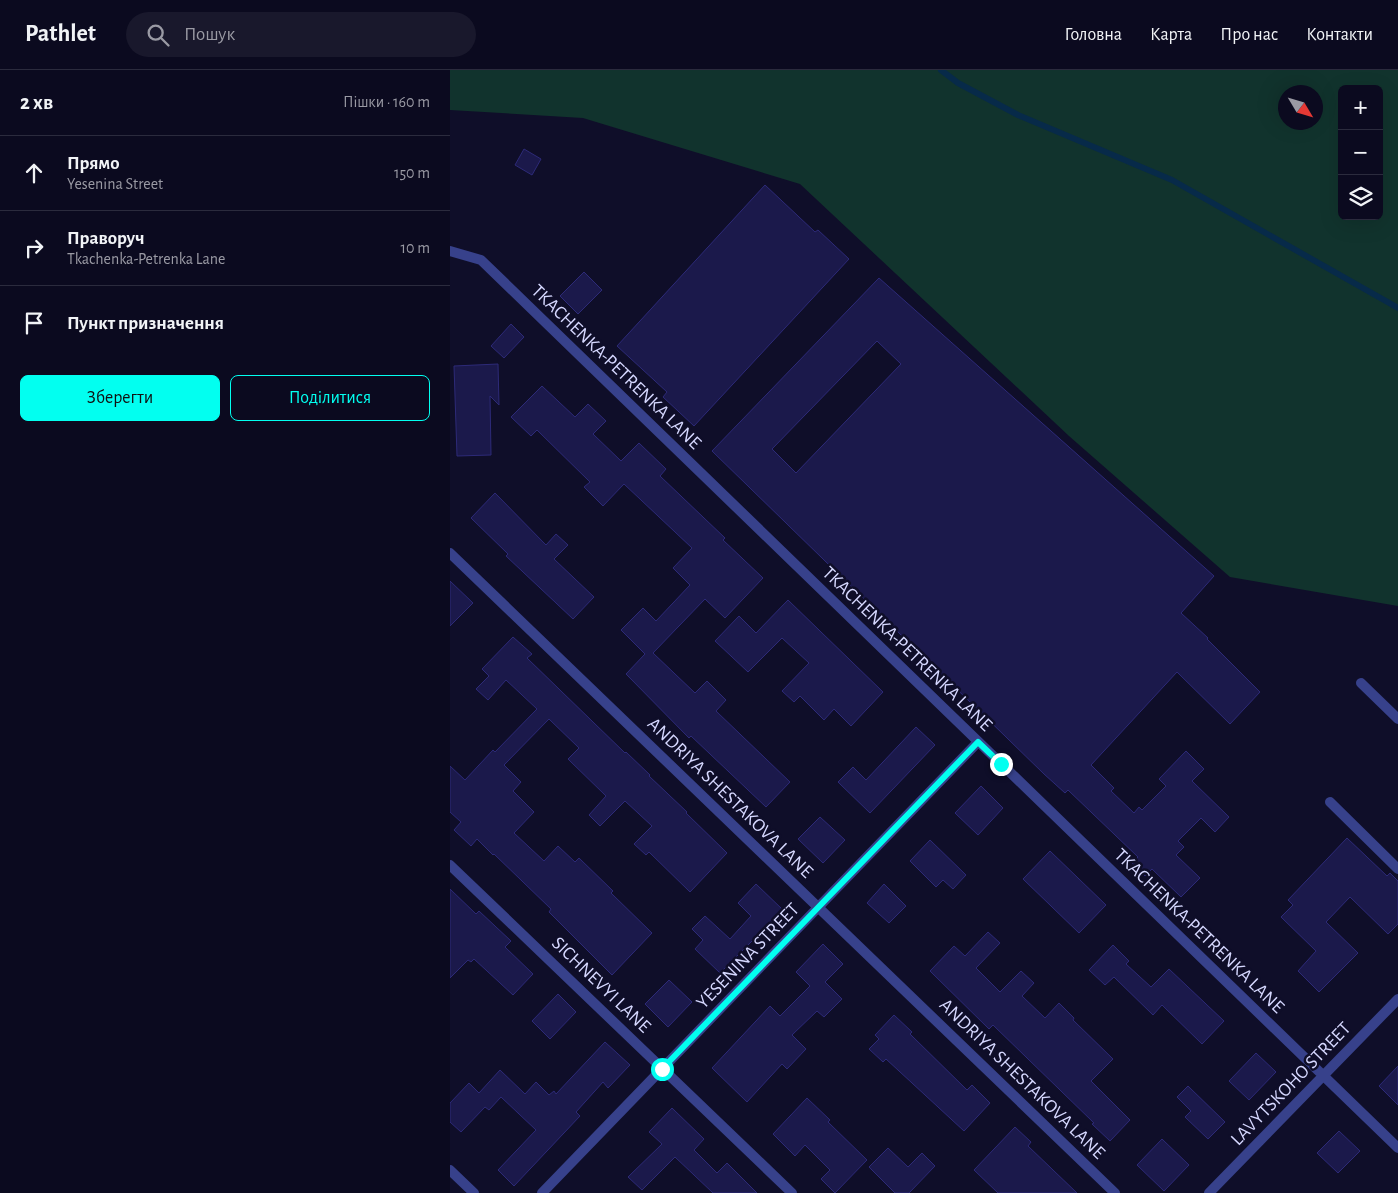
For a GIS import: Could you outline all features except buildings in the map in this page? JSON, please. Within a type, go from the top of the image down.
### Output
[{"type":"street","name":"TKACHENKA-PETRENKA LANE","points":[[450,251],[481,260],[1398,1148]]},
{"type":"street","name":"ANDRIYA SHESTAKOVA LANE","points":[[450,553],[1116,1193]]},
{"type":"street","points":[[1361,683],[1398,719]]},
{"type":"street","name":"YESENINA STREET","points":[[542,1193],[978,742]]},
{"type":"street","points":[[1330,802],[1398,869]]},
{"type":"street","name":"SICHNEVYI LANE","points":[[450,865],[792,1193]]},
{"type":"street","name":"LAVYTSKOHO STREET","points":[[1210,1193],[1398,999]]},
{"type":"street","points":[[450,1170],[474,1193]]},
{"type":"green space","points":[[450,70],[1398,70],[1398,606],[1230,577],[1069,436],[800,184],[583,118],[450,110]]},
{"type":"waterway","points":[[941,70],[958,83],[1018,115],[1172,180],[1398,308]]},
{"type":"route","points":[[662,1069],[978,742],[1001,764]]}]
